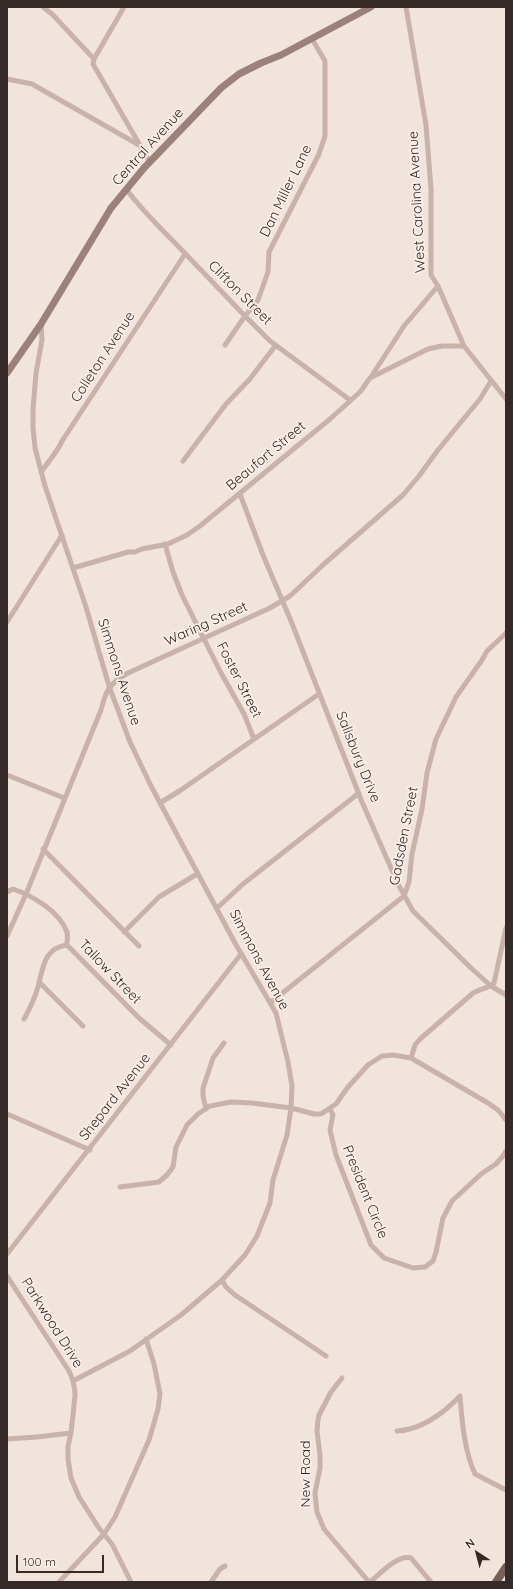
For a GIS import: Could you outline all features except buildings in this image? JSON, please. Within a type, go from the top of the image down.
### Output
[{"type":"main road","points":[[496,1582],[506,1568]]},
{"type":"street","points":[[43,7],[52,14],[94,59]]},
{"type":"street","points":[[124,7],[94,59],[93,64],[150,162]]},
{"type":"street","name":"Central Avenue","points":[[7,373],[41,324],[95,234],[126,189],[150,162],[230,80],[261,63],[281,55],[312,39],[371,7]]},
{"type":"street","name":"West Carolina Avenue","points":[[406,7],[424,110],[431,189],[431,275],[438,286],[464,346],[506,399]]},
{"type":"street","name":"Dan Miller Lane","points":[[225,344],[258,300],[268,272],[269,252],[318,154],[325,136],[325,61],[312,39]]},
{"type":"street","points":[[7,80],[32,84],[140,146]]},
{"type":"street","name":"Clifton Street","points":[[126,189],[133,199],[166,235],[245,316],[276,345],[350,400]]},
{"type":"street","name":"Colleton Avenue","points":[[41,472],[60,446],[185,254]]},
{"type":"street","points":[[370,378],[404,326],[438,286]]},
{"type":"street","name":"Simmons Avenue","points":[[41,324],[42,340],[36,372],[33,428],[35,448],[41,472],[86,607],[109,686],[130,742],[160,803],[197,874],[277,1017],[291,1074],[291,1108],[286,1135],[273,1180],[270,1203],[257,1236],[245,1255],[222,1280],[181,1315],[130,1351],[73,1381]]},
{"type":"street","points":[[183,461],[226,404],[249,380],[276,345]]},
{"type":"street","name":"Beaufort Street","points":[[73,568],[128,552],[135,552],[165,544],[194,532],[330,419],[360,392],[370,378],[428,349],[442,346],[464,346]]},
{"type":"street","name":"Waring Street","points":[[109,686],[114,681],[128,673],[203,638],[240,623],[282,602],[307,582],[324,564],[403,495],[480,399],[491,381]]},
{"type":"street","name":"Salisbury Drive","points":[[240,494],[359,793],[404,896],[413,911],[458,956],[491,986],[506,995]]},
{"type":"street","points":[[7,622],[62,535]]},
{"type":"street","name":"Foster Street","points":[[165,544],[178,584],[203,638],[242,710],[254,739]]},
{"type":"street","name":"Gadsden Street","points":[[270,1003],[404,896],[409,882],[412,854],[427,773],[436,739],[456,696],[487,651],[506,633]]},
{"type":"street","points":[[7,936],[26,894],[43,849],[101,710],[105,694],[109,686]]},
{"type":"street","points":[[160,803],[320,694]]},
{"type":"street","points":[[7,775],[64,798]]},
{"type":"street","points":[[217,908],[243,884],[359,793]]},
{"type":"street","points":[[43,849],[139,946]]},
{"type":"street","points":[[124,932],[160,897],[197,874]]},
{"type":"street","points":[[7,892],[13,889],[26,894]]},
{"type":"street","name":"Tallow Street","points":[[26,894],[51,912],[61,922],[67,934],[67,945],[139,1018],[171,1044]]},
{"type":"street","points":[[411,1058],[415,1045],[426,1032],[477,990],[491,986],[496,979],[506,928]]},
{"type":"street","points":[[24,1019],[37,991],[42,968],[47,958],[59,946],[67,945]]},
{"type":"street","name":"Shepard Avenue","points":[[7,1254],[90,1150],[100,1135],[241,954]]},
{"type":"street","points":[[39,982],[83,1026]]},
{"type":"street","points":[[206,1109],[203,1088],[213,1058],[224,1043]]},
{"type":"street","points":[[120,1187],[159,1182],[167,1175],[172,1167],[176,1148],[187,1125],[198,1114],[206,1109],[222,1103],[230,1102],[291,1108],[318,1115],[336,1104],[348,1087],[372,1062],[382,1056],[388,1055],[411,1058],[488,1103],[498,1110],[506,1120]]},
{"type":"street","name":"President Circle","points":[[330,1109],[333,1115],[330,1130],[336,1156],[371,1245],[384,1258],[413,1268],[425,1267],[433,1261],[443,1218],[448,1207],[452,1201],[481,1174],[496,1164],[506,1151]]},
{"type":"street","points":[[7,1114],[90,1150]]},
{"type":"street","name":"Parkwood Drive","points":[[7,1276],[69,1370],[73,1381],[75,1396],[68,1446],[68,1459],[71,1478],[79,1497],[112,1544],[131,1582]]},
{"type":"street","points":[[222,1280],[226,1287],[235,1295],[326,1356]]},
{"type":"street","points":[[59,1582],[104,1534],[115,1517],[149,1440],[158,1409],[160,1394],[146,1339]]},
{"type":"street","name":"New Road","points":[[342,1378],[331,1392],[318,1420],[317,1431],[320,1455],[315,1493],[317,1512],[324,1529],[369,1582]]},
{"type":"street","points":[[396,1431],[408,1431],[417,1427],[442,1412],[460,1396],[461,1419],[470,1462],[475,1474],[506,1490]]},
{"type":"street","points":[[7,1439],[71,1433]]},
{"type":"street","points":[[369,1582],[399,1559],[408,1557],[411,1558],[431,1582]]},
{"type":"street","points":[[211,1582],[220,1569],[225,1566]]}]
